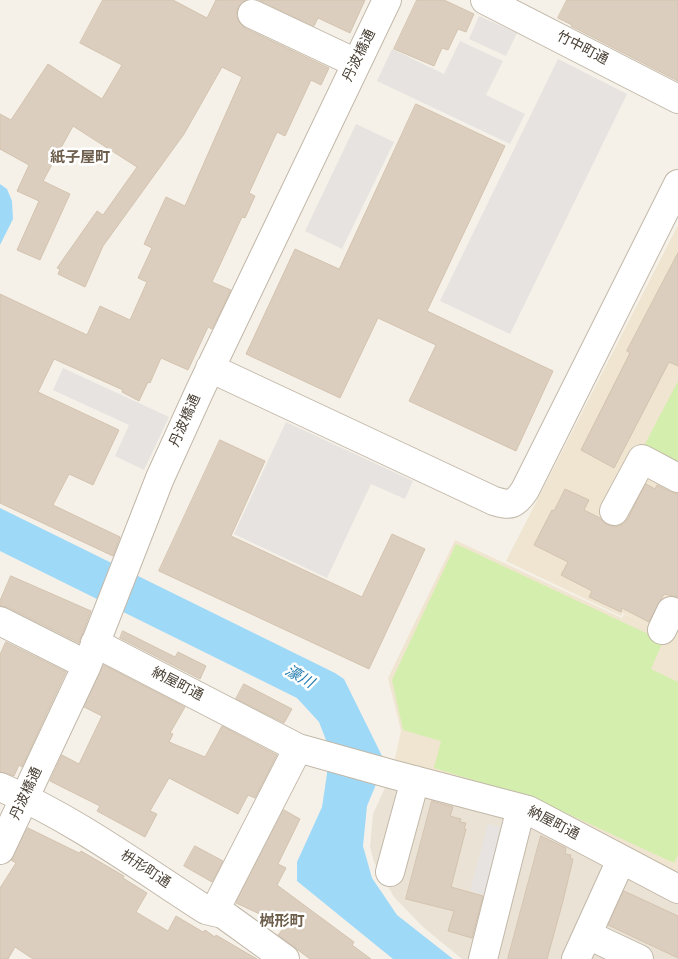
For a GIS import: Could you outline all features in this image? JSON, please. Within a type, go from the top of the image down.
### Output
[{"type":"street","name":"丹波橋通","points":[[0,850],[91,654],[160,478],[210,368],[388,0]]},
{"type":"street","name":"竹中町通","points":[[485,0],[678,99]]},
{"type":"street","points":[[252,14],[356,63]]},
{"type":"street","points":[[210,368],[494,501],[507,504],[517,501],[525,490],[678,184]]},
{"type":"street","points":[[614,511],[642,459],[678,478]]},
{"type":"street","name":"納屋町通","points":[[0,621],[91,654],[306,750],[528,810],[678,889]]},
{"type":"street","points":[[214,912],[306,750]]},
{"type":"street","points":[[390,872],[403,777]]},
{"type":"street","name":"枡形町通","points":[[0,787],[25,798],[111,848],[206,910],[223,914],[284,959]]},
{"type":"street","points":[[483,959],[521,808]]},
{"type":"street","points":[[576,959],[621,860]]},
{"type":"street","points":[[588,935],[639,959]]},
{"type":"shaded area","points":[[479,16],[517,33],[506,56],[469,39]]},
{"type":"shaded area","points":[[460,41],[503,61],[486,95],[525,114],[510,144],[377,81],[392,49],[444,74]]},
{"type":"shaded area","points":[[558,59],[627,94],[510,334],[440,301]]},
{"type":"shaded area","points":[[356,124],[394,142],[342,249],[305,231]]},
{"type":"shaded area","points":[[678,225],[678,872],[537,802],[394,763],[401,731],[388,678],[455,540],[622,618],[624,614],[657,629],[623,613],[621,616],[506,561]]},
{"type":"shaded area","points":[[63,368],[169,417],[144,470],[115,456],[129,425],[53,390]]},
{"type":"shaded area","points":[[286,422],[413,481],[405,499],[371,484],[327,578],[234,534]]},
{"type":"shaded area","points":[[387,783],[505,814],[678,898],[678,959],[462,959],[423,927],[394,897],[374,862],[370,847],[373,814]]},
{"type":"shaded area","points":[[488,824],[509,829],[492,897],[470,891]]},
{"type":"green space","points":[[678,381],[678,468],[642,450]]},
{"type":"green space","points":[[456,544],[663,641],[651,669],[678,682],[678,855],[674,863],[538,800],[434,768],[441,741],[403,730],[392,680]]},
{"type":"water","points":[[0,184],[7,189],[12,201],[13,219],[0,245]]},
{"type":"water","name":"濠川","points":[[0,508],[344,679],[383,758],[377,782],[367,806],[363,846],[372,878],[397,915],[453,959],[393,959],[297,881],[297,862],[322,807],[327,774],[326,740],[319,722],[297,698],[0,551]]},
{"type":"building","points":[[103,0],[173,0],[207,18],[216,0],[246,0],[238,7],[236,15],[239,22],[245,28],[329,68],[321,85],[311,80],[285,136],[277,132],[249,193],[255,196],[245,218],[242,217],[212,282],[231,290],[212,329],[208,327],[188,370],[161,358],[150,383],[148,382],[139,401],[122,392],[123,390],[54,359],[38,392],[119,430],[93,485],[69,474],[53,505],[120,537],[113,556],[0,503],[0,294],[87,335],[100,306],[130,320],[147,282],[138,278],[152,248],[144,244],[166,197],[185,206],[242,77],[222,67],[184,134],[103,246],[85,287],[58,274],[60,269],[57,268],[97,211],[103,215],[137,167],[73,126],[43,181],[70,194],[40,260],[17,250],[39,201],[17,191],[29,165],[0,149],[0,114],[11,120],[48,64],[102,99],[122,65],[80,43]]},
{"type":"building","points":[[259,0],[365,0],[350,33],[318,18],[314,26]]},
{"type":"building","points":[[417,0],[444,0],[474,14],[466,32],[458,29],[448,50],[442,48],[434,66],[394,49]]},
{"type":"building","points":[[567,0],[678,0],[678,81],[558,18]]},
{"type":"building","points":[[416,104],[505,146],[427,311],[553,371],[516,451],[409,401],[436,345],[378,318],[340,398],[246,354],[295,249],[339,269]]},
{"type":"building","points":[[678,253],[678,366],[669,362],[614,468],[581,450],[630,353],[627,351]]},
{"type":"building","points":[[220,440],[265,461],[231,536],[362,597],[392,534],[425,549],[369,669],[159,571]]},
{"type":"building","points":[[646,484],[655,489],[657,485],[678,494],[678,597],[664,594],[649,622],[622,608],[621,612],[589,597],[592,591],[561,575],[568,562],[534,545],[565,489],[589,500],[584,510],[600,518],[606,524],[615,527],[623,524],[628,518]]},
{"type":"building","points":[[11,576],[91,611],[79,643],[7,607],[0,606],[0,601]]},
{"type":"building","points":[[123,631],[175,657],[178,652],[206,666],[200,679],[120,638]]},
{"type":"building","points":[[6,642],[66,672],[22,767],[19,765],[14,776],[0,772],[0,655]]},
{"type":"building","points":[[104,665],[185,707],[170,733],[173,734],[169,742],[205,757],[222,726],[277,755],[255,798],[248,795],[238,814],[169,778],[150,811],[157,814],[145,837],[97,811],[100,806],[50,781],[62,755],[79,764],[102,716],[84,707]]},
{"type":"building","points":[[244,684],[292,709],[284,723],[236,699]]},
{"type":"building","points":[[432,801],[453,807],[450,816],[461,819],[460,822],[466,823],[451,887],[483,896],[472,938],[448,931],[454,911],[406,899]]},
{"type":"building","points":[[284,810],[300,819],[278,864],[286,868],[277,885],[354,942],[352,945],[371,959],[310,959],[278,935],[283,929],[262,915],[236,903]]},
{"type":"building","points":[[28,828],[79,853],[81,851],[124,876],[123,878],[147,893],[136,912],[168,931],[176,916],[203,932],[205,930],[215,937],[216,935],[257,959],[33,959],[15,947],[8,959],[0,959],[0,888],[16,863],[11,860]]},
{"type":"building","points":[[541,836],[566,848],[565,854],[571,855],[570,858],[573,859],[563,901],[547,959],[508,959]]},
{"type":"building","points":[[195,846],[223,861],[212,882],[184,866]]},
{"type":"building","points":[[624,891],[678,916],[678,958],[608,925]]},
{"type":"district","name":"紙子屋町","points":[[80,159]]},
{"type":"district","name":"桝形町","points":[[282,923]]}]
